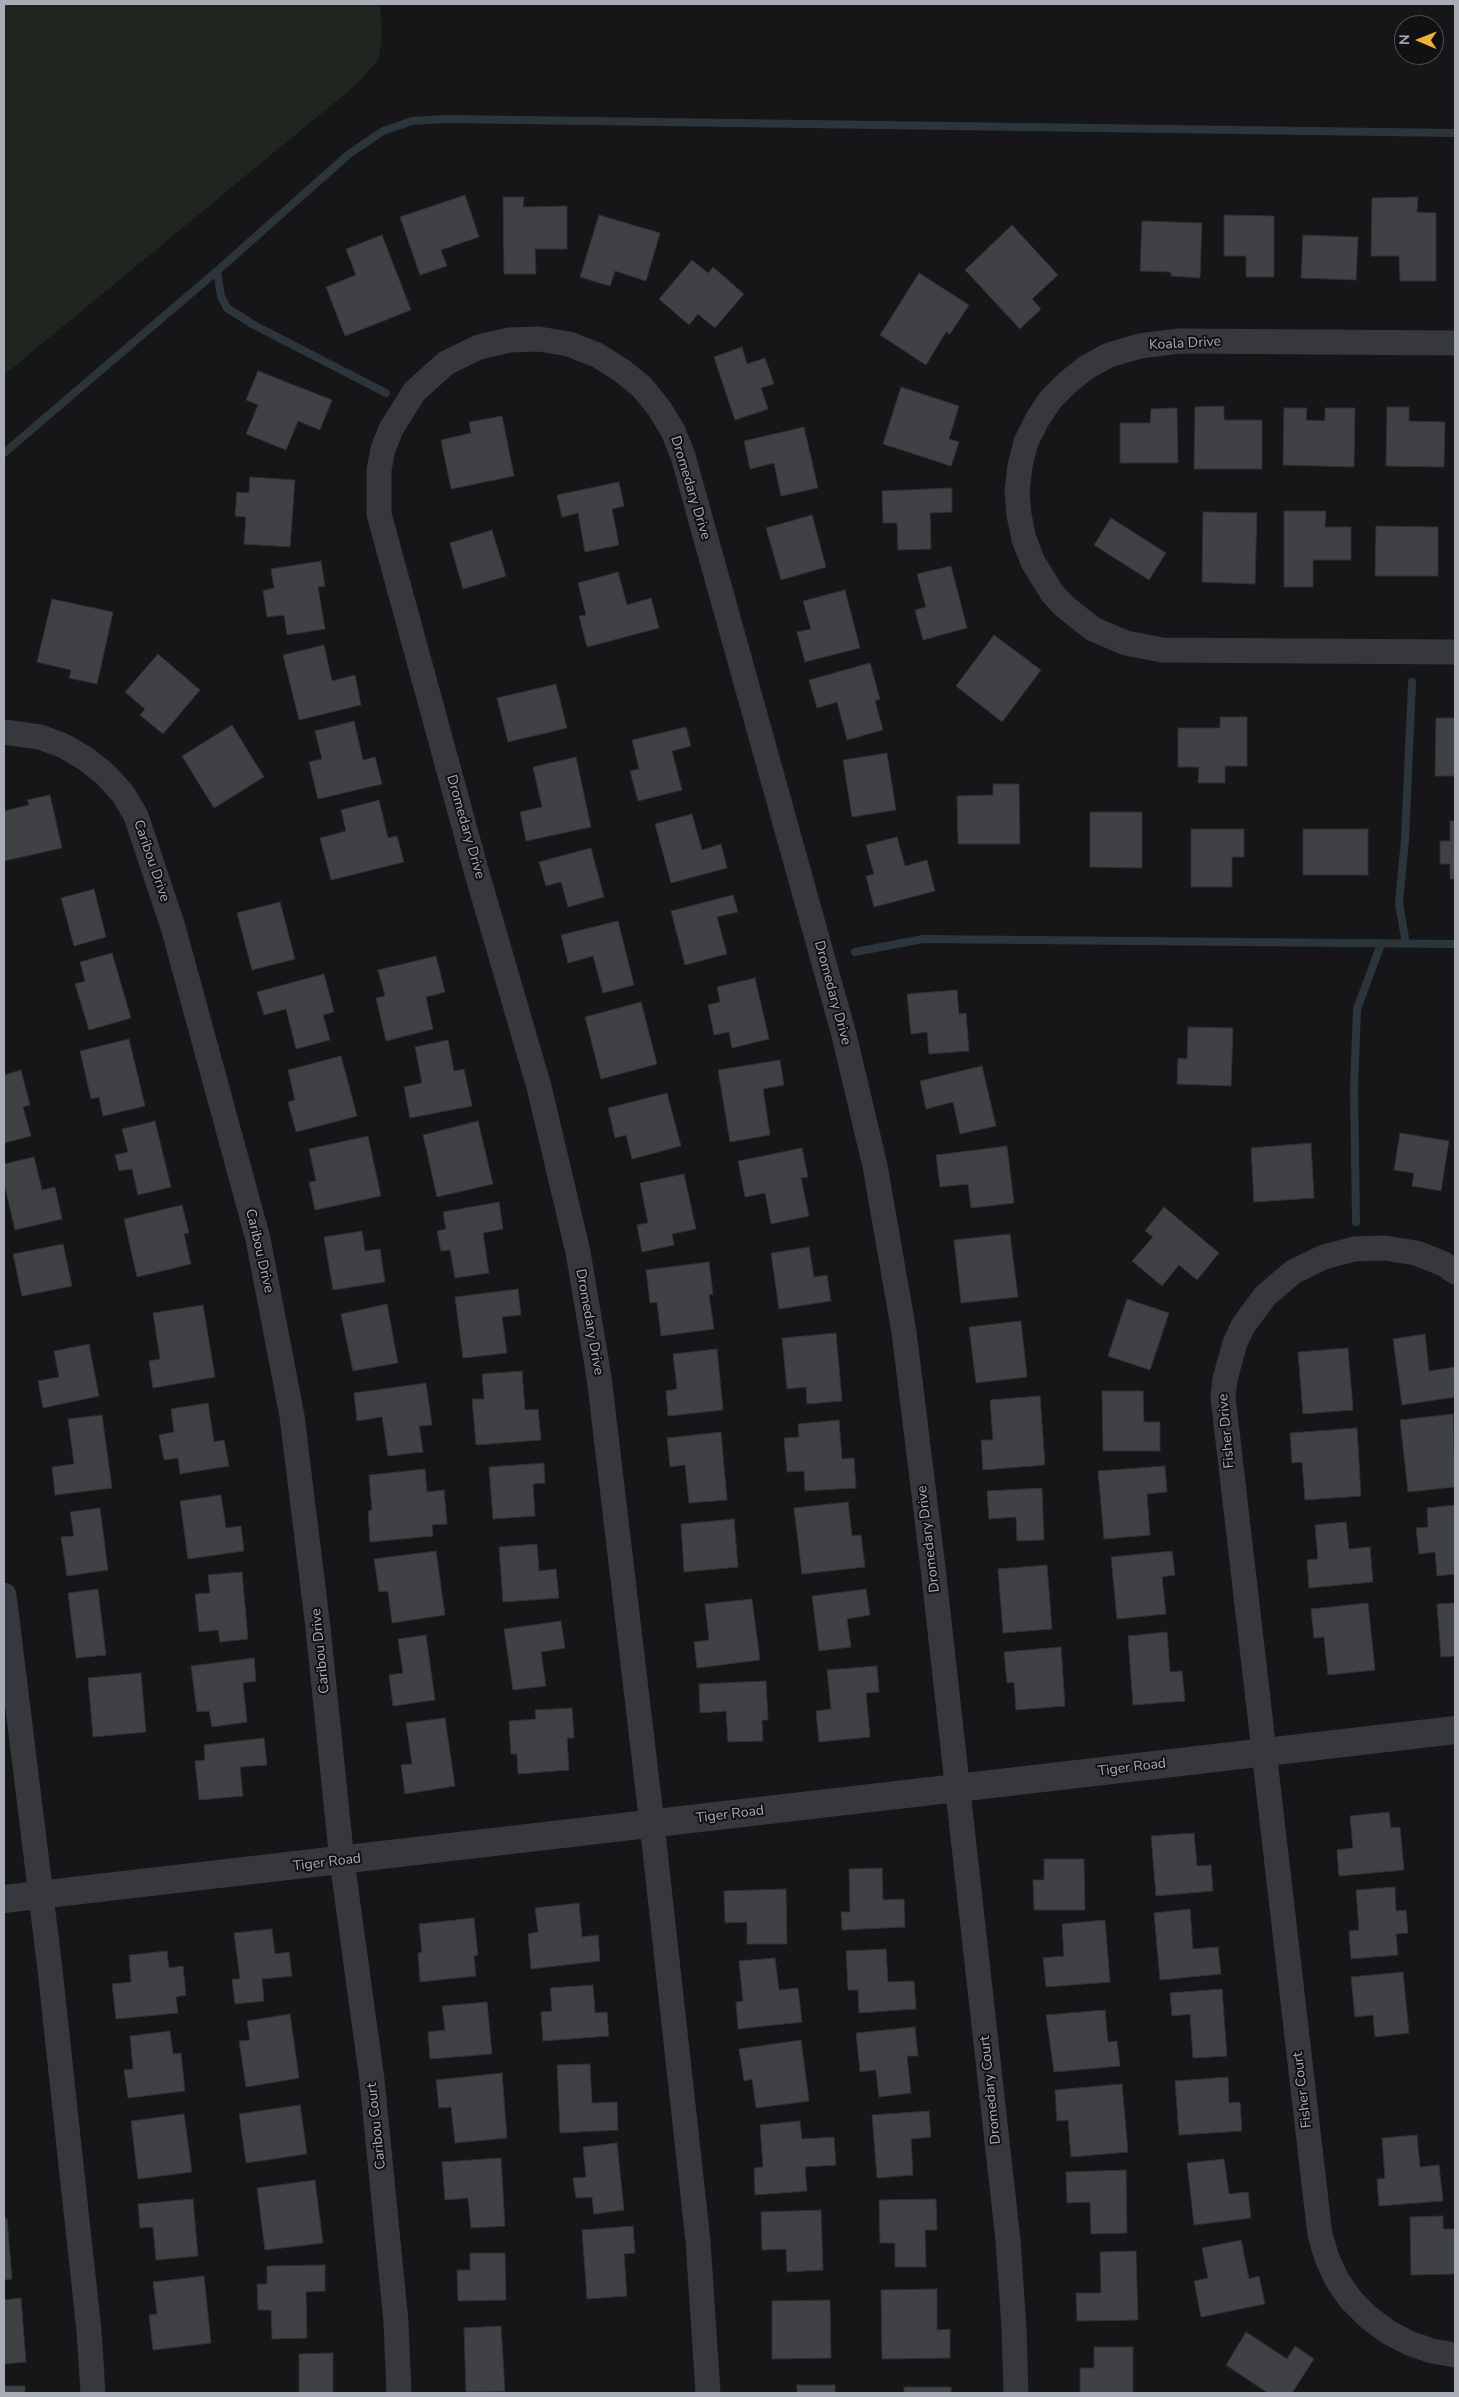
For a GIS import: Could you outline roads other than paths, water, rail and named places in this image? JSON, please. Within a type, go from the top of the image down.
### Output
[{"type":"street","name":"Dromedary Drive","points":[[652,1824],[599,1377],[578,1252],[540,1087],[476,870],[379,514],[379,470],[383,449],[398,416],[414,392],[446,363],[479,347],[509,340],[539,339],[569,344],[597,355],[621,370],[642,388],[659,408],[673,431],[683,456],[844,1035],[875,1166],[904,1332],[934,1578],[956,1788]]},
{"type":"street","name":"Koala Drive","points":[[1455,343],[1179,341],[1140,346],[1109,355],[1081,372],[1050,400],[1026,442],[1020,466],[1017,491],[1024,539],[1033,562],[1052,593],[1064,606],[1093,629],[1126,644],[1162,650],[1455,652]]},
{"type":"street","name":"Caribou Drive","points":[[4,732],[40,737],[64,746],[86,759],[106,775],[123,794],[136,816],[174,927],[258,1240],[292,1416],[318,1628],[342,1861]]},
{"type":"street","name":"Fisher Drive","points":[[1265,1753],[1224,1416],[1225,1379],[1235,1343],[1248,1318],[1265,1296],[1293,1272],[1324,1257],[1354,1249],[1385,1248],[1416,1253],[1444,1264],[1455,1272]]},
{"type":"street","points":[[4,1595],[90,2331],[92,2393]]},
{"type":"street","name":"Tiger Road","points":[[4,1899],[1455,1730]]},
{"type":"street","name":"Fisher Court","points":[[1265,1753],[1273,1845],[1320,2235],[1326,2258],[1337,2280],[1351,2300],[1375,2322],[1409,2343],[1432,2351],[1455,2355]]},
{"type":"street","name":"Dromedary Court","points":[[956,1788],[1008,2240],[1016,2393]]},
{"type":"street","points":[[652,1824],[698,2241],[708,2393]]},
{"type":"street","name":"Caribou Court","points":[[342,1861],[372,2080],[396,2322],[399,2393]]},
{"type":"waterway","points":[[4,453],[217,271],[349,154],[383,131],[412,121],[446,119],[1455,133]]},
{"type":"waterway","points":[[217,271],[221,296],[227,308],[254,325],[386,393]]},
{"type":"waterway","points":[[1406,944],[1399,903],[1405,840],[1412,682]]},
{"type":"waterway","points":[[855,952],[923,939],[1455,944]]},
{"type":"waterway","points":[[1356,1222],[1354,1088],[1357,1009],[1381,944]]}]
